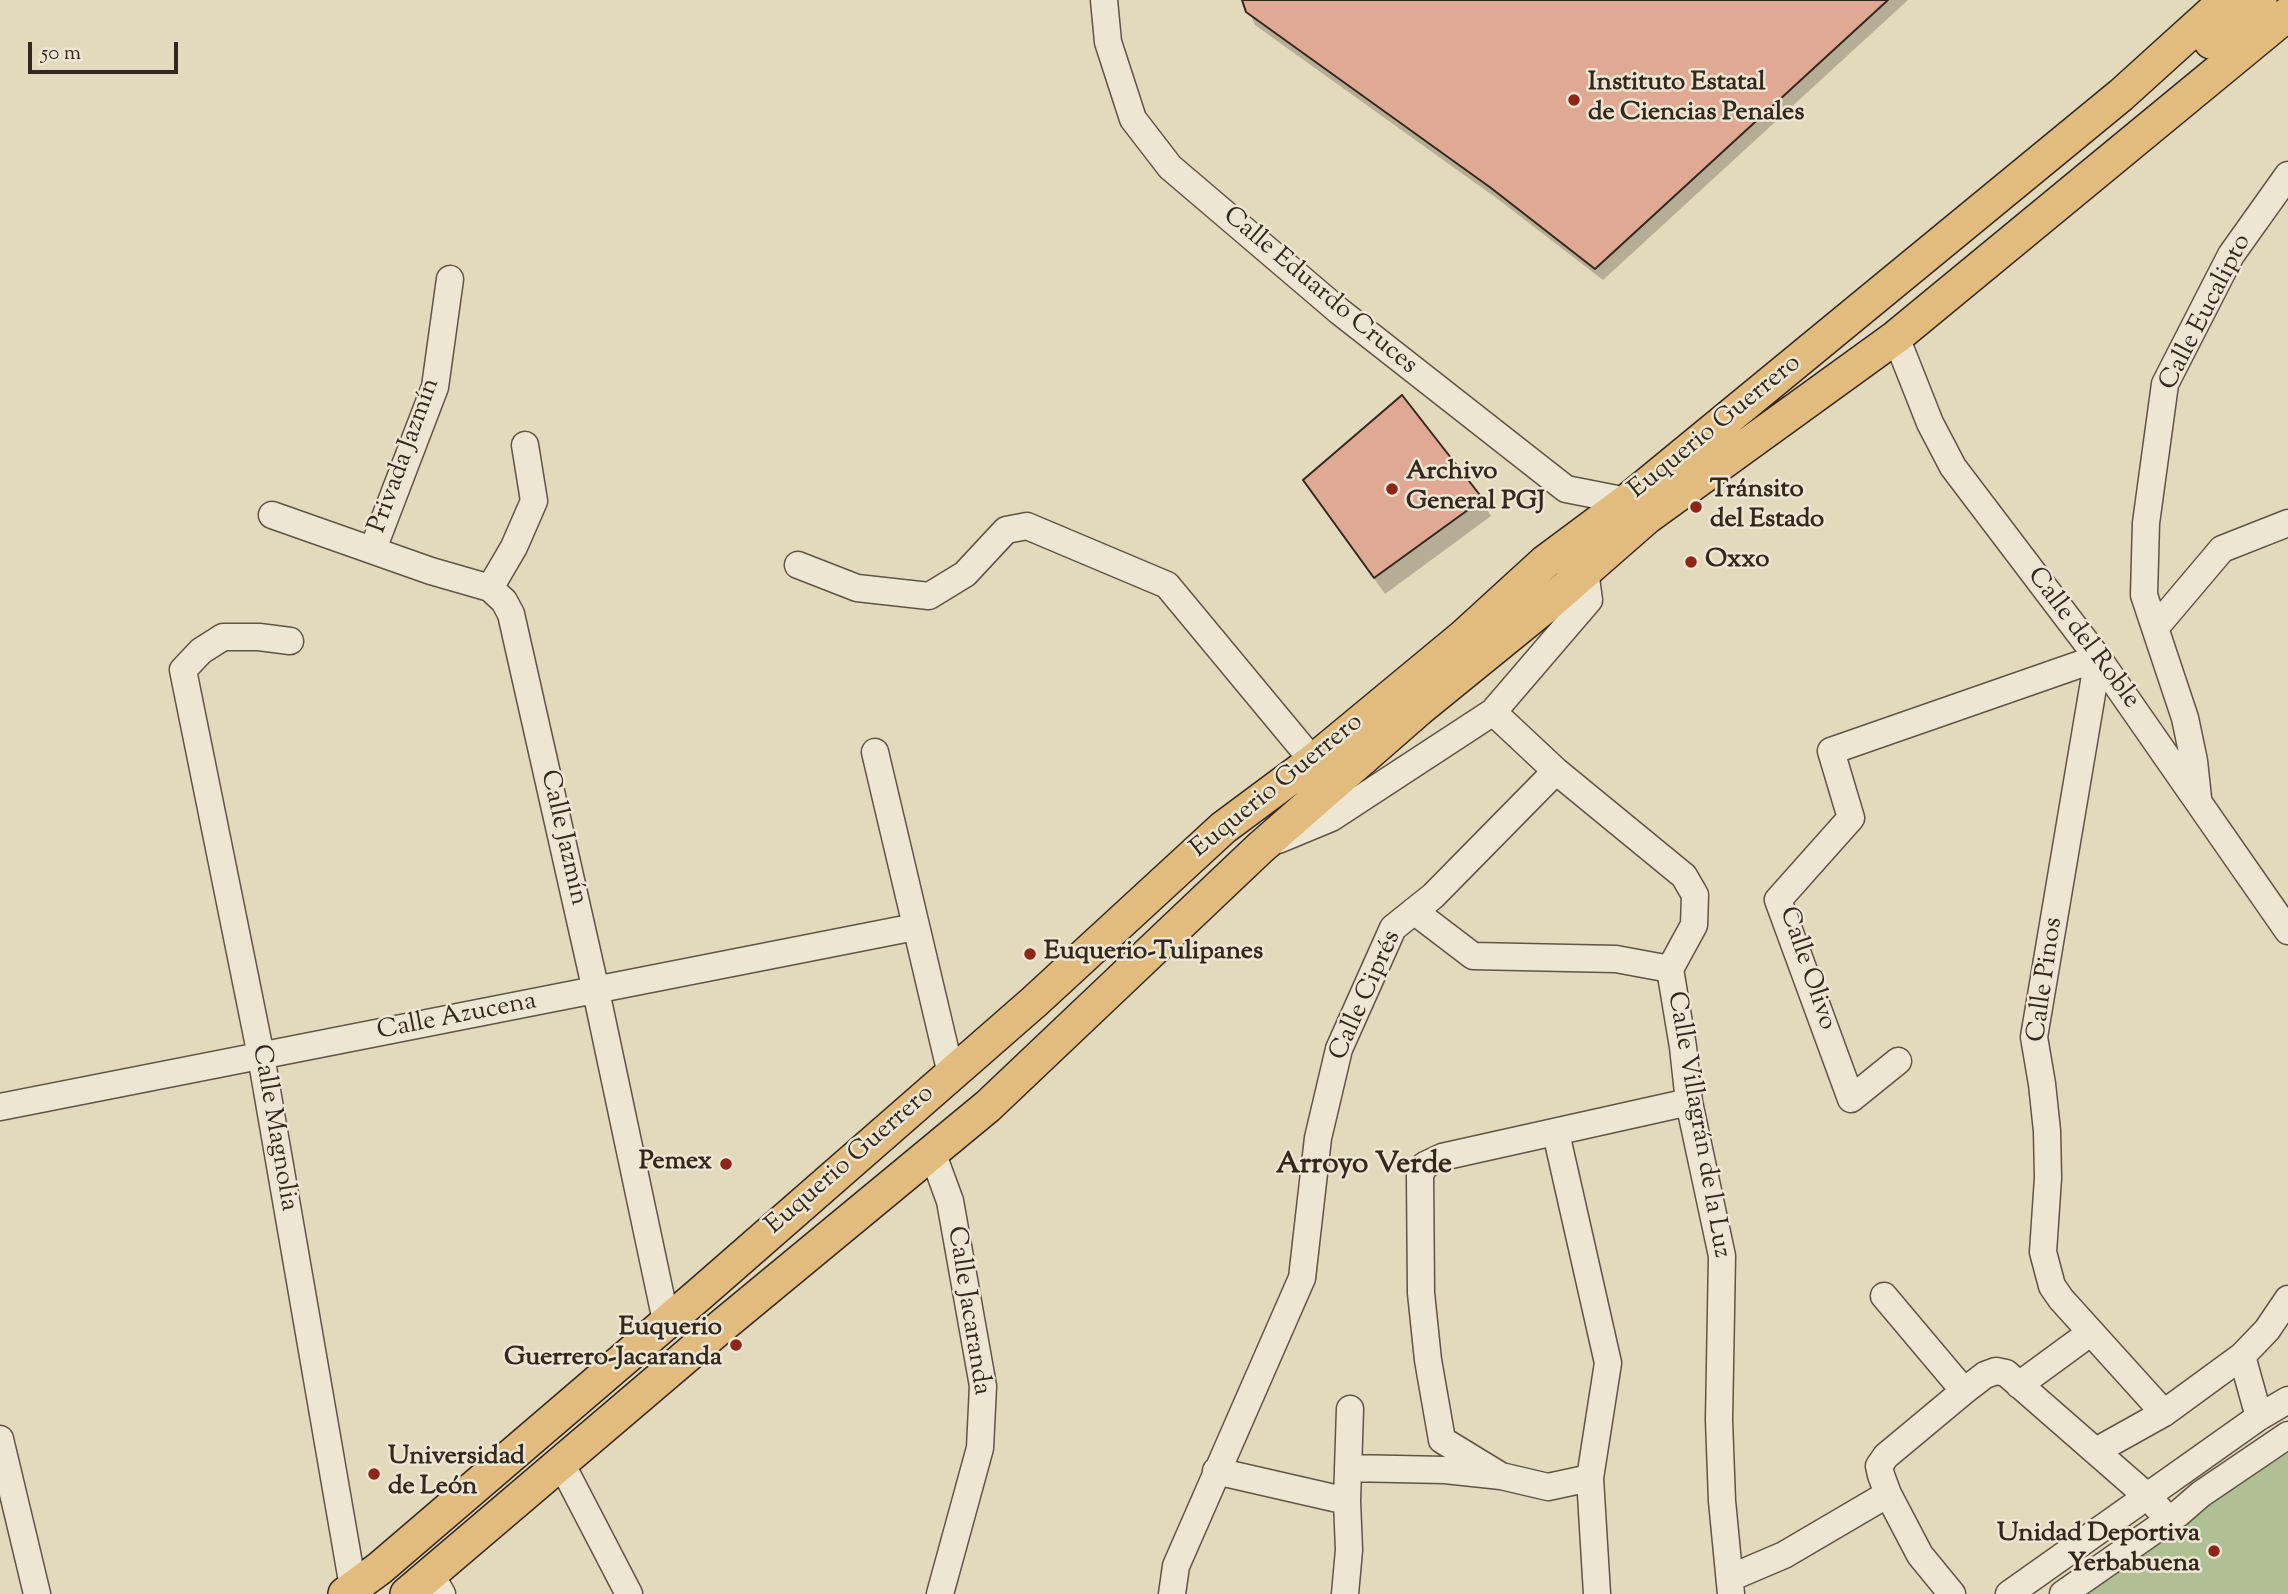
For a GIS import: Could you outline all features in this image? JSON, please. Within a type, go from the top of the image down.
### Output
[{"type":"main road","points":[[1793,412],[1850,350],[2230,9],[2260,0]]},
{"type":"main road","name":"Euquerio Guerrero","points":[[427,1588],[561,1463],[988,1106],[1260,848],[1419,709],[1542,609],[1646,518],[1896,337],[2288,14]]},
{"type":"main road","name":"Euquerio Guerrero","points":[[349,1591],[380,1568],[1034,1002],[1223,828],[1313,761],[1464,636],[1545,562],[1627,501],[2122,105]]},
{"type":"street","name":"Calle Eduardo Cruces","points":[[1104,0],[1108,42],[1133,119],[1170,167],[1339,311],[1566,489],[1627,501]]},
{"type":"street","name":"Calle Eucalipto","points":[[2198,800],[2194,761],[2185,718],[2144,595],[2146,523],[2165,384],[2231,255],[2288,175]]},
{"type":"street","name":"Privada Jazmín","points":[[373,549],[435,387],[450,279]]},
{"type":"street","name":"Calle del Roble","points":[[1896,337],[1930,423],[1953,467],[2098,657],[2198,800],[2284,916]]},
{"type":"street","points":[[272,514],[431,571],[491,588],[514,547],[534,501],[525,445]]},
{"type":"street","points":[[2156,627],[2222,549],[2288,523]]},
{"type":"street","points":[[798,565],[857,588],[929,596],[965,573],[1006,530],[1027,526],[1167,585],[1313,761]]},
{"type":"street","points":[[1260,848],[1331,818],[1493,712],[1589,600],[1585,571]]},
{"type":"street","name":"Calle Jazmín","points":[[491,588],[504,601],[511,614],[596,991],[666,1321]]},
{"type":"street","name":"Calle Magnolia","points":[[290,641],[259,637],[223,637],[201,651],[183,670],[261,1056],[349,1591]]},
{"type":"street","name":"Calle Olivo","points":[[1898,1061],[1852,1099],[1778,900],[1852,818],[1831,751],[2098,657]]},
{"type":"street","name":"Calle Pinos","points":[[2098,657],[2034,1037],[2042,1084],[2047,1143],[2048,1178],[2043,1252],[2052,1286],[2090,1333],[2164,1413]]},
{"type":"street","name":"Calle Villagrán de la Luz","points":[[1493,712],[1556,771],[1684,876],[1695,895],[1694,925],[1670,969],[1684,1047],[1689,1102],[1722,1256],[1720,1420],[1722,1501],[1730,1586]]},
{"type":"street","points":[[875,752],[951,1074]]},
{"type":"street","name":"Calle Ciprés","points":[[1172,1594],[1176,1566],[1302,1278],[1318,1138],[1339,1049],[1393,928],[1433,895],[1556,771]]},
{"type":"street","points":[[1414,911],[1473,956],[1616,959],[1670,969]]},
{"type":"street","name":"Calle Azucena","points":[[0,1107],[915,927]]},
{"type":"street","points":[[1501,1476],[1442,1440],[1428,1360],[1421,1293],[1420,1175],[1425,1165],[1433,1159],[1689,1102]]},
{"type":"street","points":[[1556,1133],[1608,1363],[1590,1478],[1597,1594]]},
{"type":"street","name":"Calle Jacaranda","points":[[932,1152],[950,1201],[983,1386],[980,1448],[940,1594]]},
{"type":"street","points":[[1884,1296],[1964,1391]]},
{"type":"street","points":[[2096,1451],[2164,1413],[2242,1356],[2267,1331],[2288,1299]]},
{"type":"street","points":[[2020,1385],[2090,1333]]},
{"type":"street","points":[[2242,1356],[2259,1417]]},
{"type":"street","points":[[1952,1594],[1920,1555],[1888,1494],[1880,1466],[1886,1456],[1964,1391],[1985,1375],[1996,1371],[2006,1373],[2020,1385],[2148,1497],[2169,1520]]},
{"type":"street","points":[[2009,1594],[2259,1417],[2288,1400]]},
{"type":"street","points":[[1345,1594],[1349,1550],[1347,1501],[1350,1409]]},
{"type":"street","points":[[2063,1594],[2288,1435]]},
{"type":"street","points":[[0,1439],[37,1594]]},
{"type":"street","points":[[1408,1469],[1442,1440]]},
{"type":"street","points":[[561,1463],[629,1594]]},
{"type":"street","points":[[1348,1468],[1408,1469],[1501,1476],[1548,1487],[1590,1478]]},
{"type":"street","points":[[1216,1471],[1347,1501]]},
{"type":"street","points":[[1730,1586],[1888,1494]]},
{"type":"green space","name":"Unidad Deportiva Yerbabuena","points":[[2288,1440],[2288,1594],[2076,1594]]},
{"type":"building","name":"Instituto Estatal de Ciencias Penales","points":[[1242,0],[1888,0],[1595,269],[1491,188],[1246,12]]},
{"type":"building","name":"Archivo General PGJ","points":[[1402,395],[1483,499],[1374,578],[1303,480]]},
{"type":"place","name":"Instituto Estatal de Ciencias Penales","points":[[1574,100]]},
{"type":"place","name":"Archivo General PGJ","points":[[1392,489]]},
{"type":"place","name":"Tránsito del Estado","points":[[1696,507]]},
{"type":"place","name":"Oxxo","points":[[1691,562]]},
{"type":"place","name":"Euquerio-Tulipanes","points":[[1030,954]]},
{"type":"place","name":"Pemex","points":[[726,1164]]},
{"type":"place","name":"Euquerio Guerrero-Jacaranda","points":[[736,1345]]},
{"type":"place","name":"Universidad de León","points":[[374,1474]]},
{"type":"place","name":"Unidad Deportiva Yerbabuena","points":[[2214,1551]]},
{"type":"district","name":"Arroyo Verde","points":[[1364,1167]]}]
